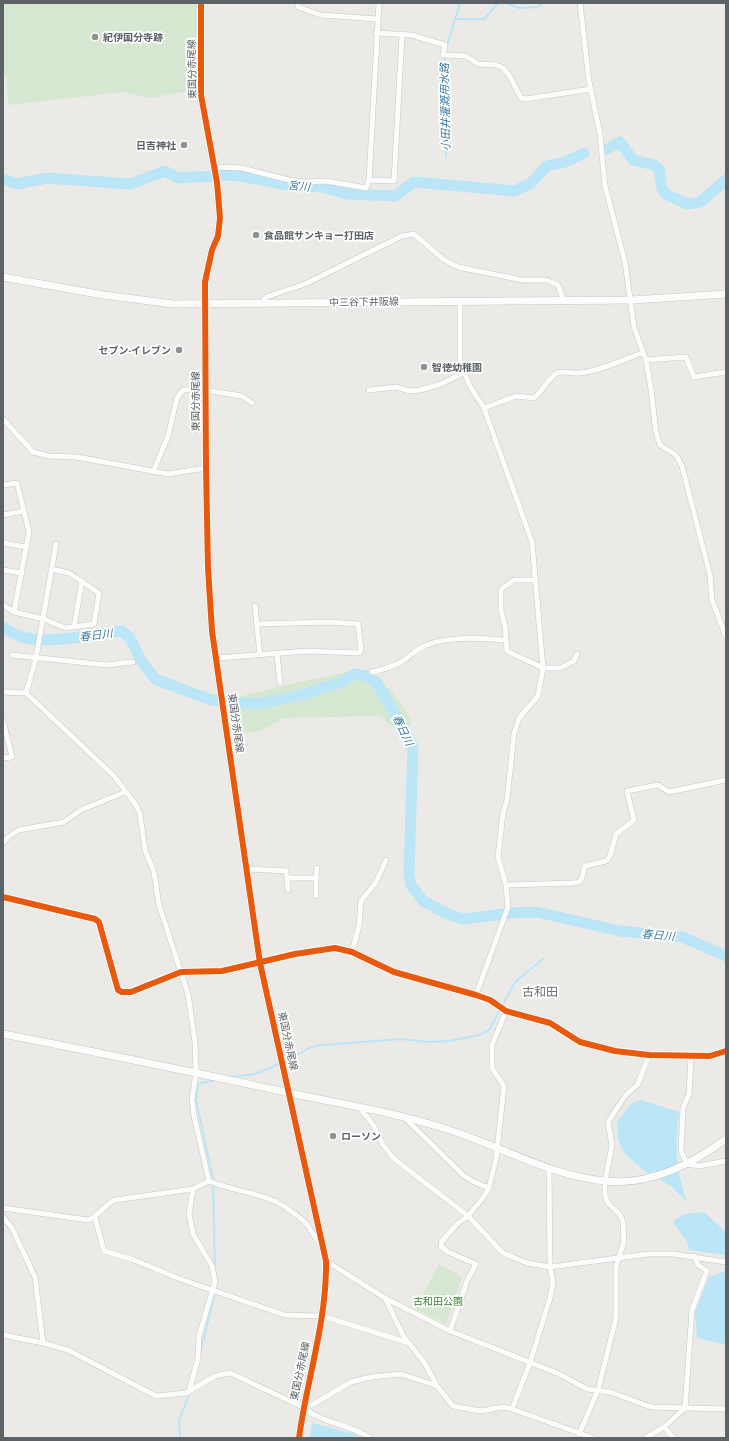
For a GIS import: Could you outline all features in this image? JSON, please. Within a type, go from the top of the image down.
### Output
[{"type":"street","name":"東国分赤尾線","points":[[201,3],[201,95],[217,182],[220,218],[218,236],[210,257],[205,282],[206,304],[204,390],[208,568],[212,631],[260,963],[326,1261],[326,1286],[322,1316],[303,1407],[299,1438]]},
{"type":"street","points":[[298,3],[298,7],[321,15],[377,19]]},
{"type":"street","points":[[214,170],[242,168],[289,180],[305,182],[326,181],[366,188],[369,180],[376,33],[379,3]]},
{"type":"street","points":[[580,3],[591,89],[600,134],[605,186],[625,262],[632,300],[634,327],[642,353],[646,360],[656,433],[660,445],[676,455],[682,466],[710,575],[712,600],[726,637]]},
{"type":"street","points":[[376,33],[411,35],[445,45],[443,56],[466,56],[478,64],[496,65],[503,68],[510,75],[521,98],[526,99],[591,89]]},
{"type":"street","points":[[369,180],[394,181],[402,35]]},
{"type":"street","points":[[262,303],[266,297],[305,284],[402,236],[414,234],[444,260],[458,267],[522,280],[546,280],[558,285],[564,301]]},
{"type":"street","name":"中三谷下井阪線","points":[[3,277],[142,301],[173,304],[460,300],[632,300],[726,294]]},
{"type":"street","points":[[460,300],[460,363],[463,373],[484,408],[532,542],[543,668],[538,696],[519,718],[514,734],[507,800],[503,813],[498,857],[506,885],[508,906],[476,995]]},
{"type":"street","points":[[484,408],[512,397],[534,398],[542,392],[548,380],[559,372],[579,373],[642,353]]},
{"type":"street","points":[[646,360],[686,357],[694,377],[726,372]]},
{"type":"street","points":[[368,390],[396,387],[410,391],[420,390],[441,384],[463,373]]},
{"type":"street","points":[[153,472],[168,436],[179,394],[182,390],[188,388],[242,396],[252,403]]},
{"type":"street","points":[[3,419],[34,452],[49,456],[77,457],[168,474],[206,468]]},
{"type":"street","points":[[3,485],[17,483],[29,532],[14,612]]},
{"type":"street","points":[[3,514],[24,511]]},
{"type":"street","points":[[3,543],[26,547]]},
{"type":"street","points":[[26,693],[36,658],[44,619],[56,544]]},
{"type":"street","points":[[3,605],[14,612],[44,619],[65,628],[94,624],[99,593],[69,573],[51,569]]},
{"type":"street","points":[[3,570],[22,573]]},
{"type":"street","points":[[536,580],[514,580],[501,589],[501,611],[505,626],[507,651],[543,668],[560,668],[574,661],[577,654]]},
{"type":"street","points":[[74,627],[82,581]]},
{"type":"street","points":[[255,606],[260,655]]},
{"type":"street","points":[[216,658],[308,651],[358,653],[361,650],[358,624],[329,622],[257,624]]},
{"type":"street","points":[[372,672],[394,666],[428,644],[450,639],[467,640],[474,638],[505,640]]},
{"type":"street","points":[[278,654],[280,682]]},
{"type":"street","points":[[12,655],[106,665],[133,662]]},
{"type":"street","points":[[3,692],[26,693],[114,776],[136,805],[140,814],[145,850],[154,872],[159,905],[188,994],[195,1042],[196,1073],[192,1099],[194,1116],[209,1181]]},
{"type":"street","points":[[3,722],[12,757],[3,758]]},
{"type":"street","points":[[506,885],[575,883],[581,881],[586,866],[606,861],[610,856],[616,834],[634,820],[627,791],[658,785],[669,792],[726,780]]},
{"type":"street","points":[[3,843],[8,837],[18,830],[64,822],[81,810],[125,792]]},
{"type":"street","points":[[352,952],[359,926],[361,901],[376,882],[386,860]]},
{"type":"street","points":[[316,896],[317,868]]},
{"type":"street","points":[[247,869],[286,871],[288,890]]},
{"type":"street","points":[[287,878],[316,878]]},
{"type":"street","points":[[3,897],[95,919],[99,922],[118,990],[122,992],[131,992],[181,972],[222,971],[295,954],[335,948],[352,952],[394,972],[476,995],[490,1000],[506,1011],[550,1023],[580,1042],[615,1051],[649,1055],[710,1056],[726,1051]]},
{"type":"street","points":[[450,1331],[467,1281],[476,1264],[448,1252],[440,1246],[442,1241],[457,1224],[468,1216],[488,1188],[497,1148],[504,1086],[492,1068],[492,1045],[506,1011]]},
{"type":"street","points":[[3,1034],[359,1107],[405,1118],[443,1128],[565,1174],[605,1181],[652,1177],[687,1164],[726,1139]]},
{"type":"street","points":[[579,1434],[598,1390],[616,1318],[616,1267],[624,1241],[623,1222],[620,1215],[606,1199],[605,1181],[612,1145],[608,1122],[625,1096],[638,1084],[649,1055]]},
{"type":"street","points":[[687,1164],[680,1151],[683,1108],[689,1094],[691,1056]]},
{"type":"street","points":[[359,1107],[374,1126],[382,1143],[393,1158],[468,1216],[503,1253],[527,1262],[550,1267],[620,1256],[673,1254],[726,1262]]},
{"type":"street","points":[[405,1118],[463,1175],[488,1188]]},
{"type":"street","points":[[687,1164],[699,1166],[726,1161]]},
{"type":"street","points":[[512,1409],[530,1363],[550,1298],[553,1282],[550,1267],[549,1168]]},
{"type":"street","points":[[3,1208],[88,1220],[95,1218],[108,1204],[115,1200],[193,1189],[209,1181]]},
{"type":"street","points":[[209,1181],[220,1186],[259,1194],[282,1205],[307,1225],[317,1241],[323,1247]]},
{"type":"street","points":[[189,1392],[198,1358],[199,1336],[215,1282],[212,1266],[193,1234],[189,1214],[193,1189]]},
{"type":"street","points":[[3,1217],[12,1228],[35,1277],[43,1343]]},
{"type":"street","points":[[95,1218],[104,1251],[134,1260],[180,1279],[286,1315],[322,1316],[409,1343]]},
{"type":"street","points":[[645,1438],[664,1427],[685,1408],[692,1310],[707,1271],[698,1264],[694,1256]]},
{"type":"street","points":[[326,1261],[385,1298],[450,1331],[557,1373],[588,1389],[610,1392],[651,1407],[726,1409]]},
{"type":"street","points":[[385,1298],[404,1337],[424,1362],[437,1386],[453,1406],[480,1411],[503,1407],[512,1409],[593,1438]]},
{"type":"street","points":[[3,1335],[68,1350],[156,1396],[189,1392],[216,1376],[230,1373],[303,1407],[313,1416],[363,1433],[370,1438]]},
{"type":"street","points":[[303,1407],[312,1405],[351,1382],[371,1377],[401,1374],[437,1386]]},
{"type":"street","points":[[664,1427],[674,1438]]},
{"type":"green space","points":[[3,3],[198,3],[195,90],[149,98],[124,92],[8,105],[7,77],[3,76]]},
{"type":"green space","points":[[357,670],[367,672],[383,682],[396,697],[412,721],[404,737],[380,716],[283,718],[275,724],[259,731],[242,733],[234,729],[229,699]]},
{"type":"green space","name":"古和田公園","points":[[439,1264],[462,1277],[446,1324],[416,1309]]},
{"type":"water","points":[[641,1100],[679,1112],[677,1157],[680,1178],[687,1202],[671,1186],[646,1172],[626,1155],[618,1140],[617,1122],[632,1103]]},
{"type":"water","points":[[704,1212],[726,1232],[726,1255],[689,1250],[687,1242],[673,1222],[684,1214]]},
{"type":"water","points":[[726,1271],[726,1345],[697,1338],[695,1312],[709,1277]]},
{"type":"water","points":[[312,1423],[355,1434],[360,1438],[310,1438]]},
{"type":"waterway","name":"小田井灌漑用水路","points":[[447,46],[460,3]]},
{"type":"waterway","points":[[455,19],[484,19],[498,3]]},
{"type":"waterway","points":[[505,3],[519,8],[539,7],[541,3]]},
{"type":"waterway","name":"小田井灌漑用水路","points":[[445,57],[446,157]]},
{"type":"waterway","name":"宮川","points":[[605,150],[620,142],[633,160],[654,165],[659,169],[662,189],[666,194],[687,204],[700,202],[726,180]]},
{"type":"waterway","name":"宮川","points":[[3,179],[17,184],[47,178],[130,184],[165,171],[178,178],[235,175],[292,186],[322,187],[347,194],[395,196],[414,182],[515,191],[531,183],[547,166],[565,162],[584,153]]},
{"type":"waterway","name":"春日川","points":[[3,627],[14,634],[37,640],[73,638],[122,631],[130,638],[141,660],[155,679],[211,700],[253,704],[268,702],[305,694],[342,682],[354,674],[367,676],[377,683],[413,746],[409,873],[411,885],[423,901],[448,914],[463,919],[511,913],[537,912],[620,931],[682,937],[726,956]]},
{"type":"waterway","points":[[232,1077],[255,1074],[288,1060],[311,1047],[401,1039],[427,1042],[450,1041],[479,1035],[489,1030],[515,982],[544,958]]},
{"type":"waterway","points":[[215,1080],[198,1085],[196,1100],[213,1179],[215,1270]]},
{"type":"waterway","points":[[200,1354],[215,1292]]},
{"type":"waterway","points":[[180,1438],[179,1420],[190,1393]]},
{"type":"cycle path","points":[[201,3],[201,95],[217,182],[220,218],[218,236],[212,250],[205,282],[208,568],[212,631],[260,963],[326,1261],[320,1328],[299,1438]]},
{"type":"cycle path","points":[[3,897],[95,919],[99,922],[118,990],[122,992],[131,992],[181,972],[222,971],[295,954],[335,948],[352,952],[394,972],[476,995],[490,1000],[506,1011],[550,1023],[580,1042],[615,1051],[649,1055],[710,1056],[726,1051]]},
{"type":"place","name":"紀伊国分寺跡","points":[[95,37]]},
{"type":"place","name":"日吉神社","points":[[184,145]]},
{"type":"place","name":"食品館サンキョー打田店","points":[[256,235]]},
{"type":"place","name":"セブン-イレブン","points":[[179,350]]},
{"type":"place","name":"智徳幼稚園","points":[[424,367]]},
{"type":"place","name":"ローソン","points":[[333,1136]]},
{"type":"district","name":"古和田","points":[[540,992]]}]
